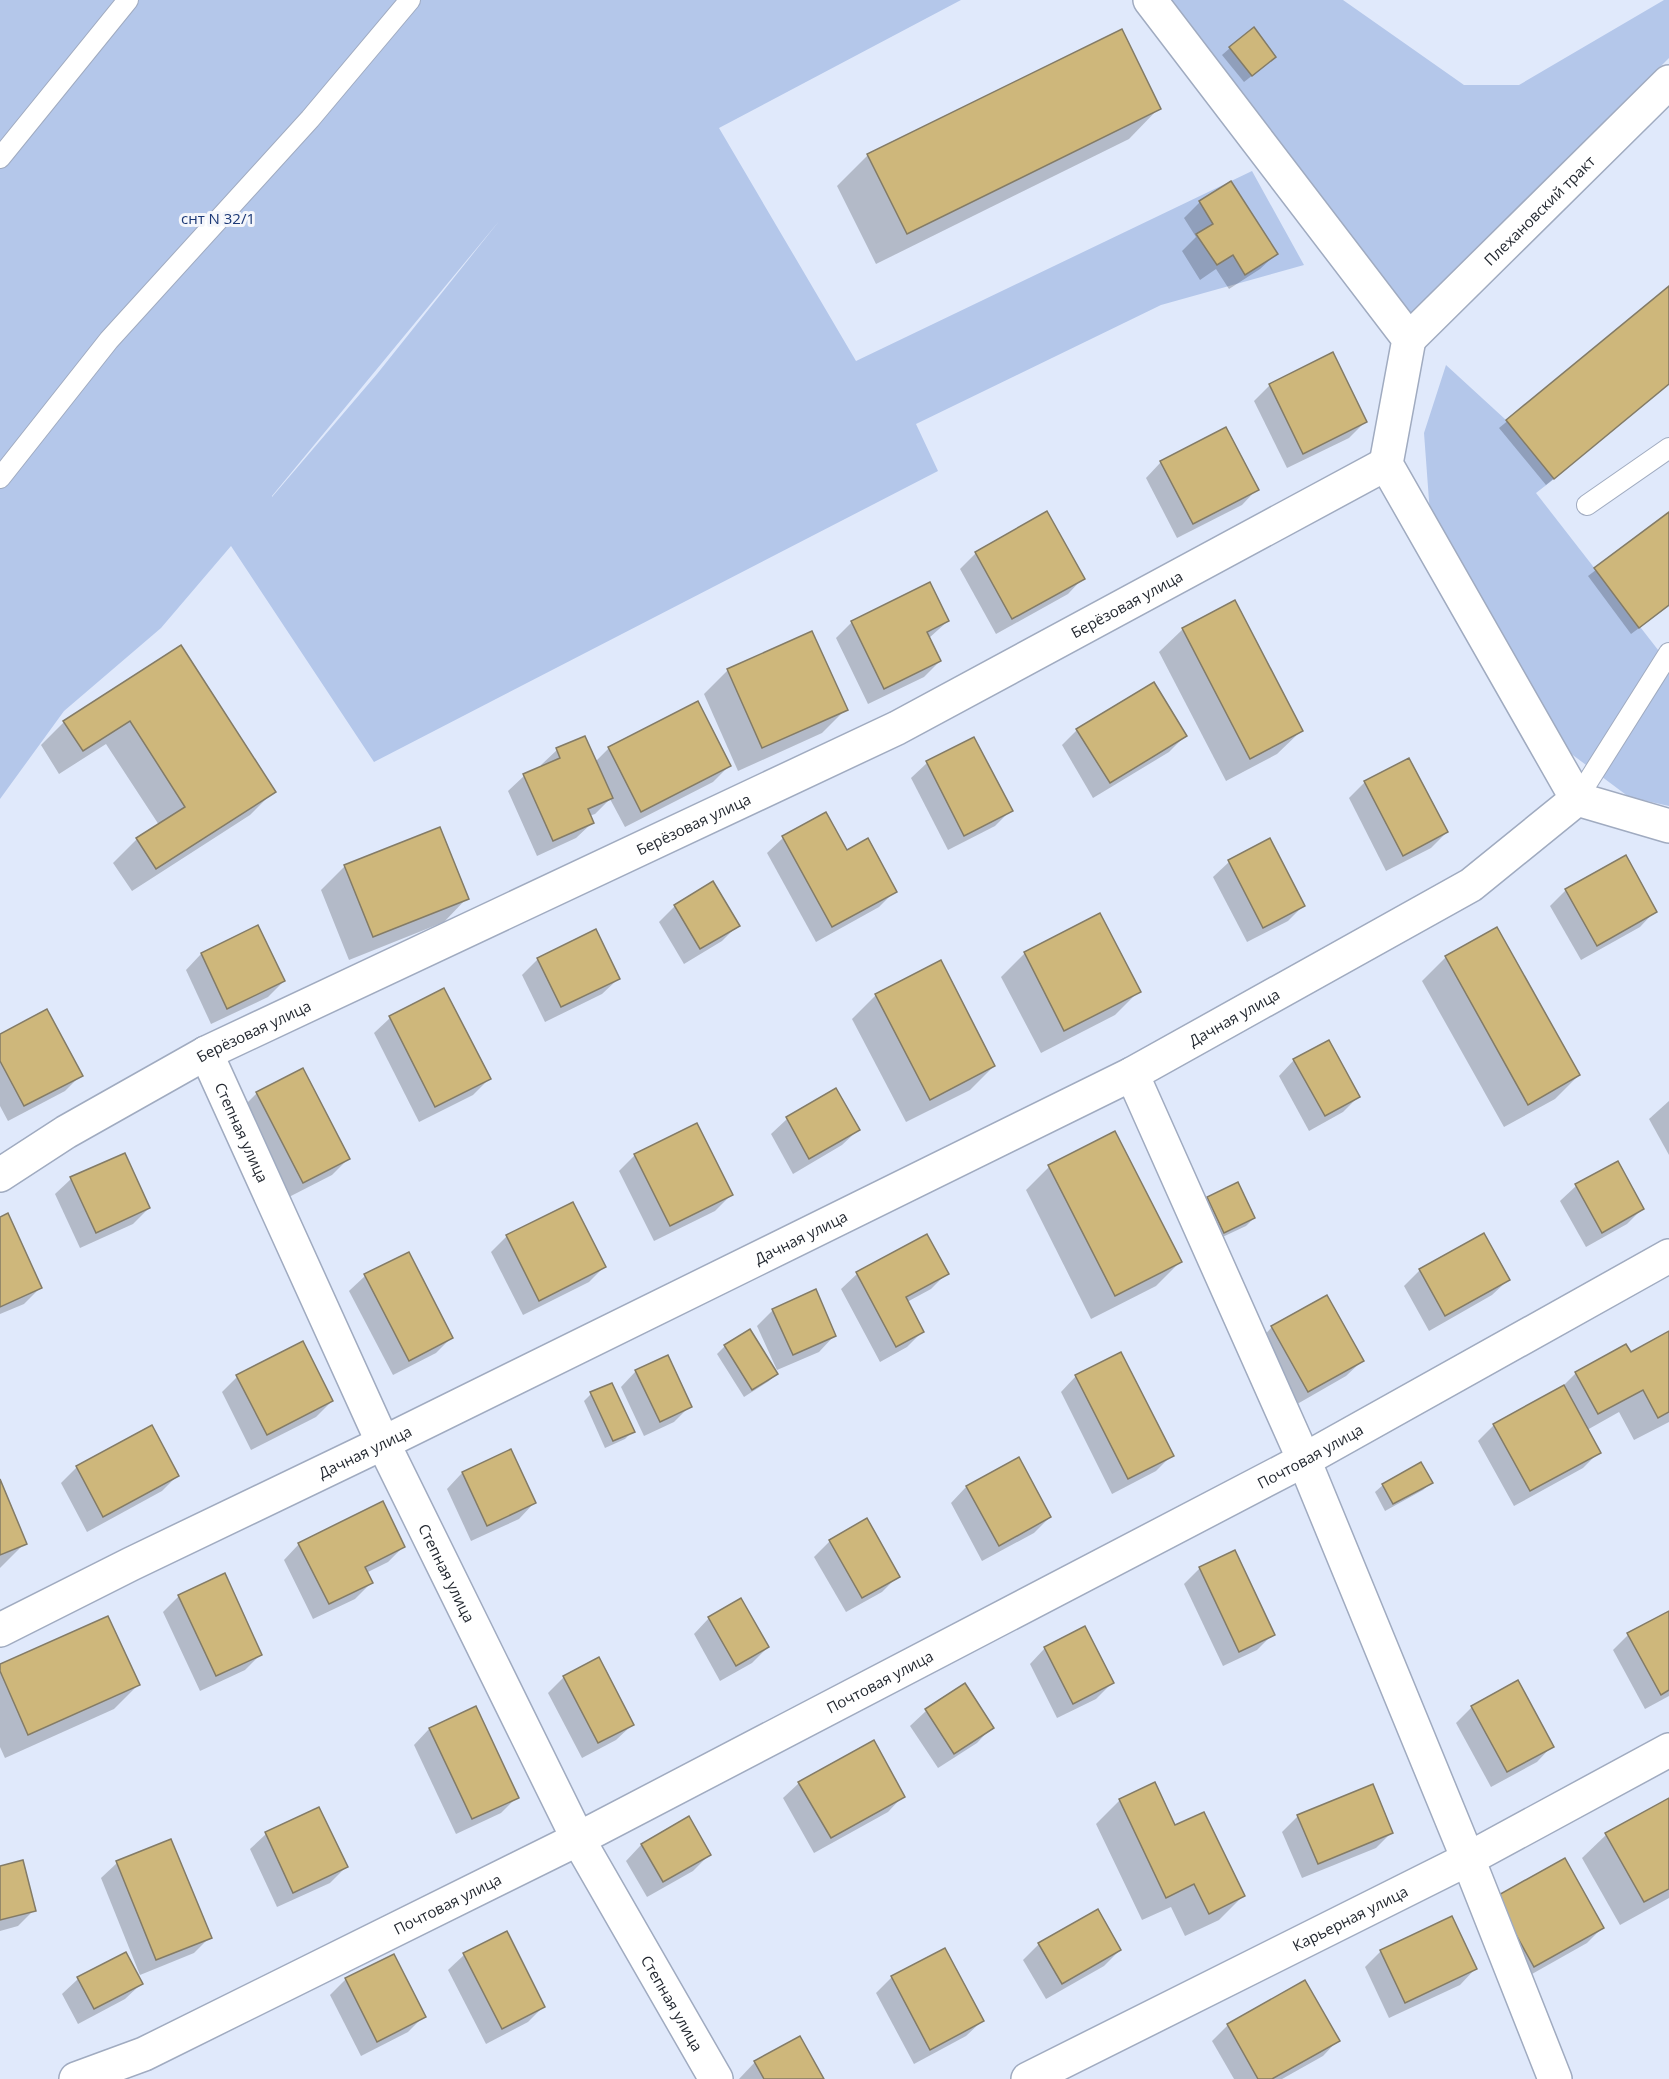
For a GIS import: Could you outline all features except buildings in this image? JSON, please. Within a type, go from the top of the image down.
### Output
[{"type":"street","points":[[1150,0],[1408,339],[1386,464],[1576,799],[1669,826]]},
{"type":"street","name":"Плехановский тракт","points":[[1408,339],[1669,82]]},
{"type":"street","name":"Берёзовая улица","points":[[0,1175],[66,1132],[206,1053],[897,728],[1386,464]]},
{"type":"street","name":"Дачная улица","points":[[0,1630],[1132,1074],[1471,885],[1576,799]]},
{"type":"street","name":"Степная улица","points":[[206,1053],[383,1443],[578,1839],[716,2079]]},
{"type":"street","points":[[1132,1074],[1304,1460],[1468,1859],[1555,2079]]},
{"type":"street","name":"Почтовая улица","points":[[76,2079],[144,2054],[578,1839],[1304,1460],[1669,1256]]},
{"type":"street","name":"Карьерная улица","points":[[1028,2079],[1468,1859],[1669,1750]]},
{"type":"lane","points":[[0,158],[128,0]]},
{"type":"lane","points":[[0,478],[109,340],[310,120],[410,0]]},
{"type":"lane","points":[[1587,506],[1669,448]]},
{"type":"lane","points":[[1576,799],[1669,653]]},
{"type":"green space","name":"снт N 32/1","points":[[0,0],[961,0],[719,128],[856,361],[1252,171],[1304,265],[1161,305],[916,424],[938,471],[374,762],[231,546],[161,628],[64,711],[0,799]],"holes":[[[500,220],[377,374],[272,497]]]},
{"type":"green space","points":[[1170,0],[1343,0],[1464,85],[1519,85],[1664,0],[1669,0],[1669,58],[1411,316]]},
{"type":"green space","points":[[1446,365],[1506,420],[1554,479],[1536,493],[1669,664],[1669,806],[1629,797],[1562,747],[1430,514],[1424,433]]}]
